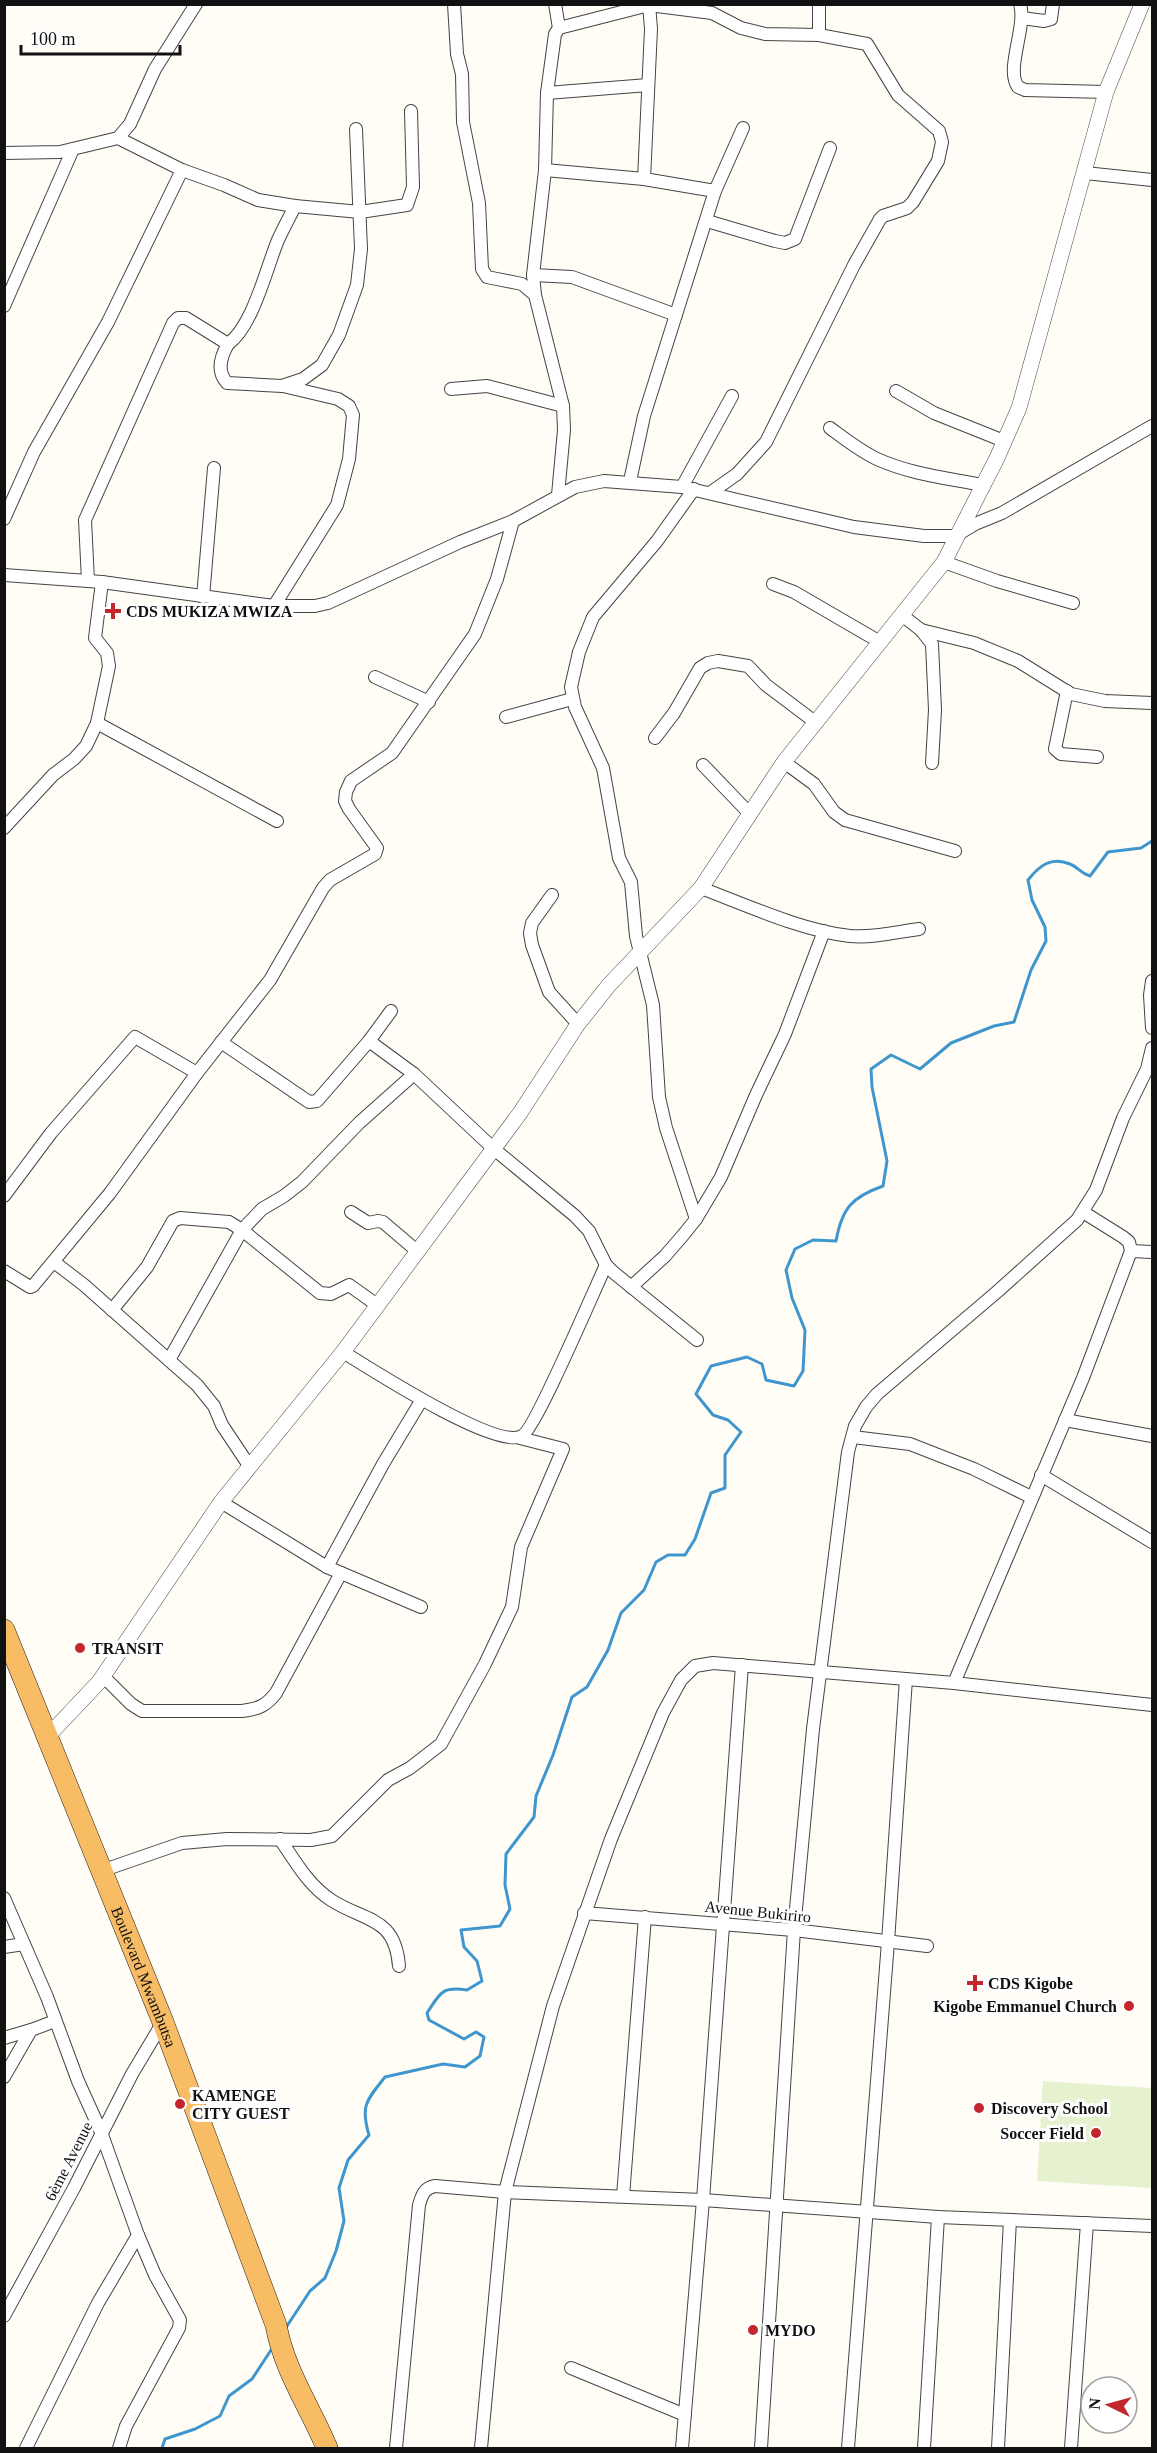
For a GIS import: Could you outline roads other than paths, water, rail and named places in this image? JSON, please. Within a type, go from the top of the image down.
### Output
[{"type":"highway","name":"Boulevard Mwambutsa","points":[[4,1630],[163,2022],[276,2325],[301,2371],[315,2420],[327,2448]]},
{"type":"street","points":[[4,153],[40,154],[118,138],[130,124],[154,69],[196,4]]},
{"type":"street","points":[[454,4],[457,54],[462,74],[463,122],[479,203],[482,269],[487,277],[522,284],[536,295]]},
{"type":"street","points":[[555,4],[559,28]]},
{"type":"street","points":[[819,4],[819,35]]},
{"type":"street","points":[[1020,4],[1022,18],[1014,77],[1018,87],[1025,90],[1106,93]]},
{"type":"street","points":[[1022,18],[1044,21],[1050,19],[1053,4]]},
{"type":"street","points":[[47,1737],[103,1676],[221,1503],[343,1352],[494,1149],[578,1024],[639,952],[701,888],[784,762],[944,562],[1004,441],[1025,390],[1106,93],[1142,4]]},
{"type":"street","points":[[644,179],[651,29],[649,5]]},
{"type":"street","points":[[558,495],[564,430],[563,406],[533,275],[545,170],[547,93],[555,34],[559,28],[649,5],[712,13],[741,28],[765,34],[819,35],[867,44],[898,95],[939,131],[942,142],[941,152],[930,176],[913,202],[907,208],[880,219],[854,265],[766,442],[737,474],[710,493]]},
{"type":"street","points":[[547,93],[648,85]]},
{"type":"street","points":[[118,138],[182,170],[258,200],[360,212],[404,206],[410,201],[413,187],[411,111]]},
{"type":"street","points":[[630,481],[639,434],[715,191],[743,128]]},
{"type":"street","points":[[282,386],[303,379],[322,365],[339,335],[357,285],[361,249],[356,129]]},
{"type":"street","points":[[706,221],[775,241],[785,243],[795,239],[830,148]]},
{"type":"street","points":[[4,306],[73,149]]},
{"type":"street","points":[[4,519],[34,452],[108,322],[182,170]]},
{"type":"street","points":[[545,170],[644,179],[715,191]]},
{"type":"street","points":[[1085,173],[1152,180]]},
{"type":"street","points":[[274,606],[337,505],[349,459],[353,415],[349,406],[338,399],[282,386],[227,383],[222,378],[220,366],[222,354],[228,344],[237,337],[250,311],[265,279],[277,241],[295,206]]},
{"type":"street","points":[[533,275],[572,277],[676,315]]},
{"type":"street","points":[[88,581],[85,520],[173,323],[178,318],[186,318],[228,344]]},
{"type":"street","points":[[451,389],[487,386],[563,406]]},
{"type":"street","points":[[896,391],[934,413],[1004,441]]},
{"type":"street","points":[[696,1219],[666,1128],[659,1097],[653,1005],[639,952],[631,882],[619,858],[603,768],[572,699],[571,687],[573,672],[593,617],[657,541],[688,488],[732,396]]},
{"type":"street","points":[[4,575],[102,582],[274,606],[315,606],[328,603],[460,542],[513,521],[575,487],[604,481],[630,481],[688,488],[854,527],[924,536],[955,536],[975,524],[1002,513],[1152,426]]},
{"type":"street","points":[[830,428],[865,453],[884,462],[910,470],[982,485]]},
{"type":"street","points":[[203,597],[214,468]]},
{"type":"street","points":[[4,1271],[30,1287],[54,1262],[110,1193],[197,1073],[270,980],[323,888],[330,880],[375,854],[377,848],[374,841],[345,801],[346,792],[351,781],[392,753],[475,634],[497,579],[513,521]]},
{"type":"street","points":[[944,562],[997,581],[1073,603]]},
{"type":"street","points":[[4,828],[53,775],[75,759],[86,746],[97,723],[109,666],[107,653],[98,645],[95,638],[102,582]]},
{"type":"street","points":[[773,584],[794,592],[879,642]]},
{"type":"street","points":[[903,616],[921,630],[932,644],[935,710],[932,764]]},
{"type":"street","points":[[921,630],[974,643],[1018,661],[1071,694],[1105,701],[1152,703]]},
{"type":"street","points":[[655,738],[674,713],[700,668],[718,661],[748,666],[766,685],[815,722]]},
{"type":"street","points":[[375,677],[429,702]]},
{"type":"street","points":[[1067,691],[1055,749],[1061,754],[1097,757]]},
{"type":"street","points":[[506,717],[572,699]]},
{"type":"street","points":[[97,723],[277,821]]},
{"type":"street","points":[[784,762],[814,784],[834,812],[845,820],[955,851]]},
{"type":"street","points":[[703,765],[750,814]]},
{"type":"street","points":[[701,888],[824,931],[863,936],[919,929]]},
{"type":"street","points":[[552,895],[532,923],[530,933],[532,945],[549,992],[578,1024]]},
{"type":"street","points":[[631,1287],[665,1256],[696,1219],[721,1178],[784,1034],[824,931]]},
{"type":"street","points":[[1152,981],[1150,996],[1152,1028]]},
{"type":"street","points":[[221,1042],[313,1103],[369,1041],[391,1011]]},
{"type":"street","points":[[4,1196],[51,1133],[135,1037],[197,1073]]},
{"type":"street","points":[[369,1041],[414,1074],[494,1149],[575,1216],[589,1231],[606,1265],[697,1340]]},
{"type":"street","points":[[761,2448],[794,1930],[813,1729],[822,1672],[844,1479],[855,1426],[877,1394],[998,1291],[1083,1212],[1096,1190],[1123,1118],[1147,1069],[1152,1048]]},
{"type":"street","points":[[169,1360],[242,1230],[262,1209],[302,1182],[359,1123],[414,1074]]},
{"type":"street","points":[[351,1212],[368,1224],[383,1222],[417,1251]]},
{"type":"street","points":[[954,1683],[1088,1367],[1131,1251],[1124,1237],[1083,1212]]},
{"type":"street","points":[[112,1310],[147,1267],[175,1218],[229,1222],[321,1293],[331,1294],[349,1285],[377,1305]]},
{"type":"street","points":[[1131,1251],[1152,1252]]},
{"type":"street","points":[[54,1262],[84,1285],[197,1385],[214,1406],[222,1425],[250,1467]]},
{"type":"street","points":[[520,1438],[527,1432],[543,1401],[606,1265]]},
{"type":"street","points":[[101,1871],[182,1843],[227,1839],[311,1840],[332,1836],[388,1780],[410,1768],[441,1744],[485,1664],[512,1607],[521,1547],[563,1449],[488,1431],[421,1401],[343,1352]]},
{"type":"street","points":[[327,1567],[383,1464],[421,1401]]},
{"type":"street","points":[[1065,1420],[1152,1436]]},
{"type":"street","points":[[853,1437],[910,1444],[974,1469],[1031,1497]]},
{"type":"street","points":[[1041,1475],[1152,1542]]},
{"type":"street","points":[[221,1503],[327,1567],[421,1607]]},
{"type":"street","points":[[103,1676],[131,1704],[142,1711],[243,1712],[258,1709],[268,1703],[276,1693],[341,1573]]},
{"type":"street","points":[[481,2448],[505,2192],[552,2006],[611,1839],[658,1724],[681,1680],[695,1666],[713,1663],[906,1678],[1152,1705]]},
{"type":"street","points":[[682,2448],[703,2200],[742,1665]]},
{"type":"street","points":[[848,2448],[888,1942],[906,1678]]},
{"type":"street","points":[[280,1839],[303,1874],[316,1888],[331,1900],[385,1929],[395,1941],[399,1966]]},
{"type":"street","points":[[4,1898],[101,2132],[138,2235],[180,2324],[126,2426],[119,2448]]},
{"type":"street","name":"Avenue Bukiriro","points":[[584,1913],[794,1930],[927,1946]]},
{"type":"street","points":[[623,2196],[645,1917]]},
{"type":"street","points":[[4,1947],[24,1944]]},
{"type":"street","points":[[4,2038],[55,2021]]},
{"type":"street","name":"6ème Avenue","points":[[4,2316],[74,2188],[101,2132],[163,2022]]},
{"type":"street","points":[[4,2077],[31,2030]]},
{"type":"street","points":[[396,2448],[422,2194],[428,2188],[435,2186],[505,2192],[703,2200],[938,2217],[1152,2226]]},
{"type":"street","points":[[924,2448],[938,2217]]},
{"type":"street","points":[[998,2448],[1010,2220]]},
{"type":"street","points":[[1071,2448],[1088,2223]]},
{"type":"street","points":[[26,2448],[98,2303],[138,2235]]},
{"type":"street","points":[[571,2368],[685,2415]]},
{"type":"waterway","points":[[285,2329],[310,2291],[325,2278],[336,2251],[344,2221],[339,2188],[348,2160],[369,2135],[365,2110],[374,2092],[385,2077],[443,2064],[465,2067],[480,2056],[484,2037],[476,2032],[464,2039],[429,2020],[427,2013],[443,1992],[452,1989],[467,1990],[482,1981],[477,1961],[464,1947],[461,1930],[500,1926],[510,1909],[505,1885],[506,1854],[534,1817],[536,1796],[553,1755],[572,1697],[587,1687],[608,1650],[621,1613],[644,1590],[656,1562],[668,1555],[685,1555],[695,1539],[711,1493],[725,1488],[725,1455],[741,1432],[728,1420],[713,1415],[696,1394],[711,1366],[747,1357],[762,1364],[766,1380],[794,1386],[803,1371],[805,1330],[792,1298],[786,1270],[795,1249],[813,1240],[836,1241],[838,1230],[850,1205],[863,1195],[883,1186],[887,1161],[872,1087],[871,1069],[891,1055],[920,1069],[951,1043],[994,1026],[1014,1022],[1031,970],[1046,941],[1045,927],[1032,900],[1028,880],[1041,867],[1057,861],[1070,864],[1090,876],[1108,852],[1141,848],[1152,841]]},
{"type":"waterway","points":[[162,2448],[165,2439],[195,2429],[220,2416],[229,2396],[252,2379],[273,2347]]},
{"type":"place","name":"CDS MUKIZA MWIZA","points":[[113,611]]},
{"type":"place","name":"TRANSIT","points":[[80,1648]]},
{"type":"place","name":"CDS Kigobe","points":[[975,1983]]},
{"type":"place","name":"Kigobe Emmanuel Church","points":[[1129,2006]]},
{"type":"place","name":"KAMENGE CITY GUEST","points":[[180,2104]]},
{"type":"place","name":"Discovery School","points":[[979,2108]]},
{"type":"place","name":"Soccer Field","points":[[1096,2133]]},
{"type":"place","name":"MYDO","points":[[753,2330]]}]
